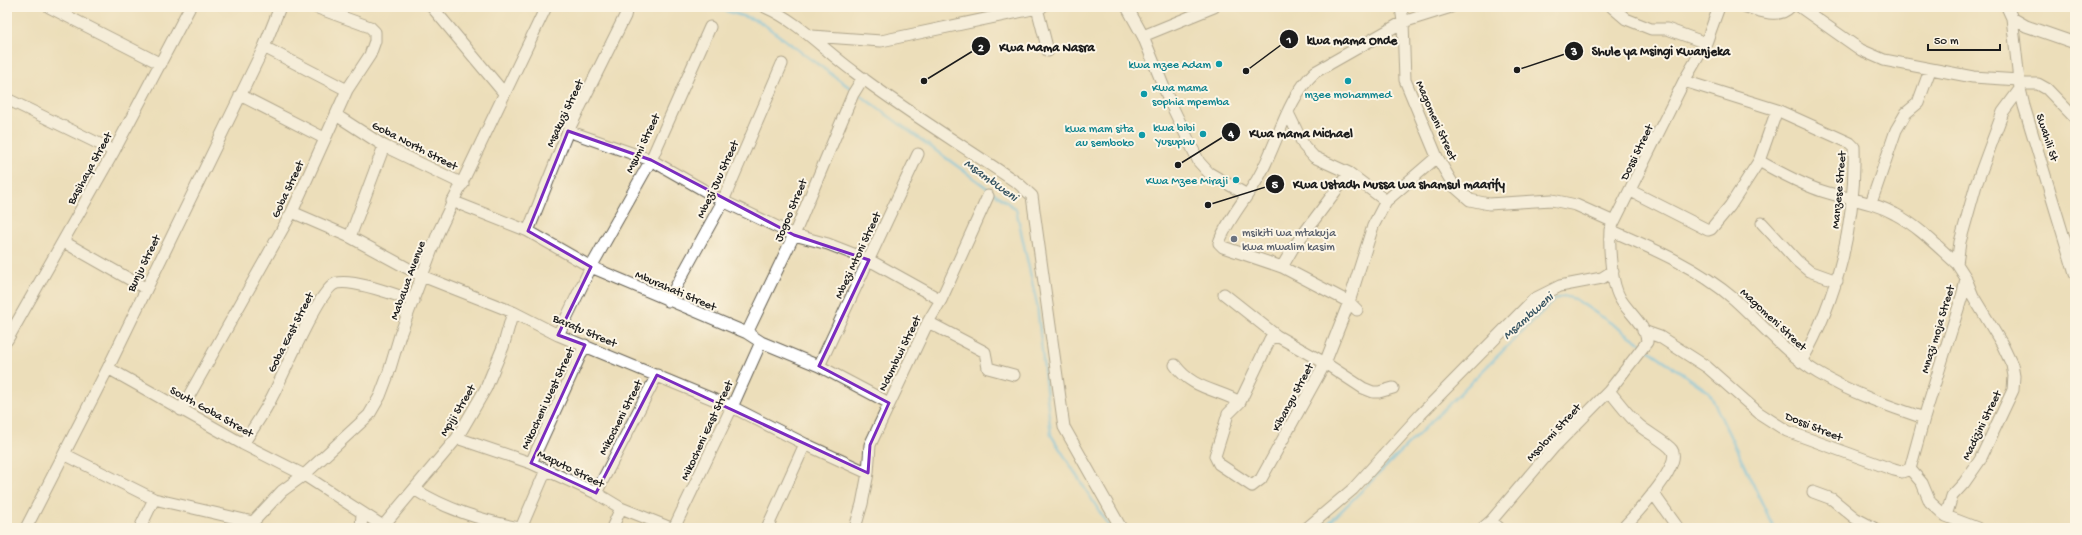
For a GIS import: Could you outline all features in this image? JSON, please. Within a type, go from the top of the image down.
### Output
[{"type":"street","points":[[49,7],[161,64]]},
{"type":"street","name":"Basihaya Street","points":[[8,337],[64,242],[161,64],[190,7]]},
{"type":"street","name":"Bunju Street","points":[[26,528],[108,368],[145,288],[264,46],[280,7]]},
{"type":"street","name":"Goba Street","points":[[181,410],[292,212],[324,138],[347,90],[370,55],[375,41],[375,32],[370,27],[315,7]]},
{"type":"street","points":[[432,7],[504,92]]},
{"type":"street","name":"Mabawa Avenue","points":[[252,525],[282,491],[304,475],[369,415],[380,396],[422,276],[452,202],[463,184],[504,92],[546,7]]},
{"type":"street","name":"Msakuzi Street","points":[[528,231],[568,131],[625,16],[627,7]]},
{"type":"street","points":[[764,7],[775,10],[812,36],[858,86],[1019,184],[1032,196],[1064,427],[1121,528]]},
{"type":"street","points":[[812,36],[881,40],[1039,7],[1048,50]]},
{"type":"street","points":[[1127,7],[1143,36],[1166,93],[1199,162],[1209,173],[1248,195]]},
{"type":"street","points":[[1143,36],[1214,7]]},
{"type":"street","name":"Magomeni Street","points":[[1401,7],[1405,80],[1437,156],[1454,186],[1470,200],[1488,204],[1552,200],[1576,205],[1693,269],[1733,299],[1801,362],[1819,374],[1874,401],[1924,418]]},
{"type":"street","points":[[1357,310],[1349,302],[1282,267],[1239,253],[1222,246],[1220,243],[1228,223],[1258,179],[1304,82],[1315,72],[1403,22],[1451,7]]},
{"type":"street","points":[[1612,7],[1626,19],[1638,24],[1652,29],[1667,29],[1706,43]]},
{"type":"street","name":"Dossi Street","points":[[1647,342],[1647,337],[1620,299],[1613,271],[1609,244],[1612,226],[1631,191],[1684,80],[1706,43],[1719,7]]},
{"type":"street","points":[[1746,7],[1774,14],[1785,12],[1790,7]]},
{"type":"street","points":[[1800,7],[1861,50],[1884,60],[1972,77],[2020,84],[2038,84],[2047,89],[2075,118]]},
{"type":"street","name":"Swahili St","points":[[2007,7],[2012,18],[2020,84],[2075,274]]},
{"type":"street","points":[[2012,18],[2026,26],[2075,43]]},
{"type":"street","name":"Msumi Street","points":[[558,335],[590,267],[651,160],[710,27]]},
{"type":"street","points":[[264,46],[347,90]]},
{"type":"street","name":"Mbezi Juu Street","points":[[668,301],[723,201],[782,64]]},
{"type":"street","points":[[1871,203],[1896,130],[1906,113],[1918,103],[1930,70]]},
{"type":"street","name":"Manzese Street","points":[[1684,80],[1777,110],[1850,143],[1854,147],[1848,232],[1836,281],[1822,324],[1801,362]]},
{"type":"street","points":[[1957,264],[1960,242],[1976,185],[2003,112],[2020,84]]},
{"type":"street","name":"Jogoo Street","points":[[747,333],[794,235],[858,86]]},
{"type":"street","points":[[240,95],[324,138]]},
{"type":"street","points":[[8,103],[114,151]]},
{"type":"street","points":[[1631,191],[1708,230],[1711,230],[1730,206],[1759,161],[1777,110]]},
{"type":"street","points":[[1288,113],[1308,152],[1314,157],[1349,173],[1386,201]]},
{"type":"street","name":"Goba North Street","points":[[336,115],[384,146],[463,184]]},
{"type":"street","points":[[568,131],[651,160],[723,201],[794,235],[828,244],[869,260],[941,300]]},
{"type":"street","points":[[350,237],[384,146]]},
{"type":"street","name":"Mbezi Mtoni Street","points":[[819,366],[918,154]]},
{"type":"street","name":"Kibangu Street","points":[[1277,336],[1270,339],[1240,402],[1228,414],[1215,456],[1219,464],[1252,486],[1261,479],[1325,363],[1349,302],[1373,226],[1386,201],[1437,156]]},
{"type":"street","points":[[1759,161],[1802,184],[1871,203],[1909,221],[1957,264]]},
{"type":"street","points":[[1282,267],[1297,243],[1349,173]]},
{"type":"street","name":"Ndumbwi Street","points":[[855,528],[862,504],[868,473],[870,445],[928,322],[941,300],[988,196]]},
{"type":"street","name":"Mburahati Street","points":[[452,202],[528,231],[590,267],[747,333],[761,342],[819,366],[889,403]]},
{"type":"street","name":"Barafu Street","points":[[292,212],[350,237],[422,276],[512,312],[558,335],[657,374],[732,407],[805,444],[868,473]]},
{"type":"street","points":[[1762,223],[1797,261],[1809,271],[1836,281]]},
{"type":"street","points":[[64,242],[145,288]]},
{"type":"street","name":"Mnazi moja Street","points":[[1910,469],[1924,418],[1963,293],[1966,278],[1957,264]]},
{"type":"street","points":[[1307,528],[1353,489],[1421,414],[1534,299],[1560,286],[1602,278],[1613,271]]},
{"type":"street","name":"Madizini Street","points":[[1946,516],[1952,496],[1964,483],[1980,460],[2013,390],[2014,376],[2012,365],[2002,344],[1973,296],[1966,278]]},
{"type":"street","name":"Goba East Street","points":[[244,444],[273,396],[296,345],[327,289],[336,282],[349,283],[414,301]]},
{"type":"street","points":[[1224,294],[1277,336],[1325,363],[1363,388],[1373,392],[1393,388]]},
{"type":"street","name":"Mpiji Street","points":[[384,527],[457,438],[486,388],[503,346],[512,312]]},
{"type":"street","points":[[928,322],[985,352],[988,368],[1014,375]]},
{"type":"street","name":"Dossi Street","points":[[1643,331],[1660,337],[1707,367],[1750,406],[1787,431],[1894,470],[1902,472],[1910,469]]},
{"type":"street","name":"Mikocheni East Street","points":[[673,528],[732,407],[761,342]]},
{"type":"street","name":"Msolomi Street","points":[[1491,526],[1553,448],[1609,391],[1641,352],[1647,342]]},
{"type":"street","name":"Mikocheni West Street","points":[[532,463],[585,345]]},
{"type":"street","points":[[1175,365],[1195,384],[1208,390],[1229,396],[1240,402]]},
{"type":"street","name":"South Goba Street","points":[[108,368],[181,410],[304,475],[384,527]]},
{"type":"street","name":"Mikocheni Street","points":[[596,493],[657,374]]},
{"type":"street","points":[[1609,391],[1638,425],[1672,450],[1674,458],[1672,465],[1653,493],[1623,528]]},
{"type":"street","name":"Maputo Street","points":[[457,438],[532,463],[596,493],[621,508],[673,528]]},
{"type":"street","points":[[767,528],[805,444]]},
{"type":"street","points":[[64,454],[154,500],[252,525]]},
{"type":"street","points":[[1910,469],[1922,483],[1930,502],[1946,516],[1977,528]]},
{"type":"street","points":[[414,489],[433,501],[454,510],[490,522],[520,528],[546,470]]},
{"type":"street","points":[[1813,492],[1832,499],[1855,518],[1874,528]]},
{"type":"street","points":[[1653,493],[1678,528]]},
{"type":"street","points":[[140,528],[154,500]]},
{"type":"street","points":[[612,528],[621,508]]},
{"type":"street","points":[[361,528],[362,514]]},
{"type":"highlighted area","points":[[568,131],[651,160],[794,235],[869,260],[819,366],[889,403],[870,445],[868,473],[657,375],[596,493],[531,463],[585,345],[558,335],[591,267],[528,231]]},
{"type":"waterway","name":"Msambweni","points":[[713,7],[759,21],[853,90]]},
{"type":"waterway","name":"Msambweni","points":[[857,93],[1016,209],[1037,304],[1051,435],[1110,528]]},
{"type":"waterway","name":"Msambweni","points":[[1324,528],[1555,299],[1564,296],[1575,299],[1642,344]]},
{"type":"waterway","name":"Msambweni","points":[[1646,348],[1709,392],[1774,528]]},
{"type":"place","name":"kwa mzee Adam","points":[[1219,64]]},
{"type":"place","name":"Shule ya Msingi Kwanjeka","points":[[1517,70]]},
{"type":"place","name":"kwa mama Onde","points":[[1246,71]]},
{"type":"place","name":"Kwa Mama Nasra","points":[[924,81]]},
{"type":"place","name":"mzee mohammed","points":[[1348,81]]},
{"type":"place","name":"Kwa mama sophia mpemba","points":[[1144,94]]},
{"type":"place","name":"kwa bibi Yusuphu","points":[[1203,134]]},
{"type":"place","name":"kwa mam sita au semboko","points":[[1142,135]]},
{"type":"place","name":"Kwa mama Michael","points":[[1178,165]]},
{"type":"place","name":"Kwa Mzee Miraji","points":[[1236,180]]},
{"type":"place","name":"Kwa Ustadh Mussa wa shamsul maarify","points":[[1208,205]]},
{"type":"place","name":"msikiti wa mtakuja kwa mwalim kasim","points":[[1234,239]]}]
